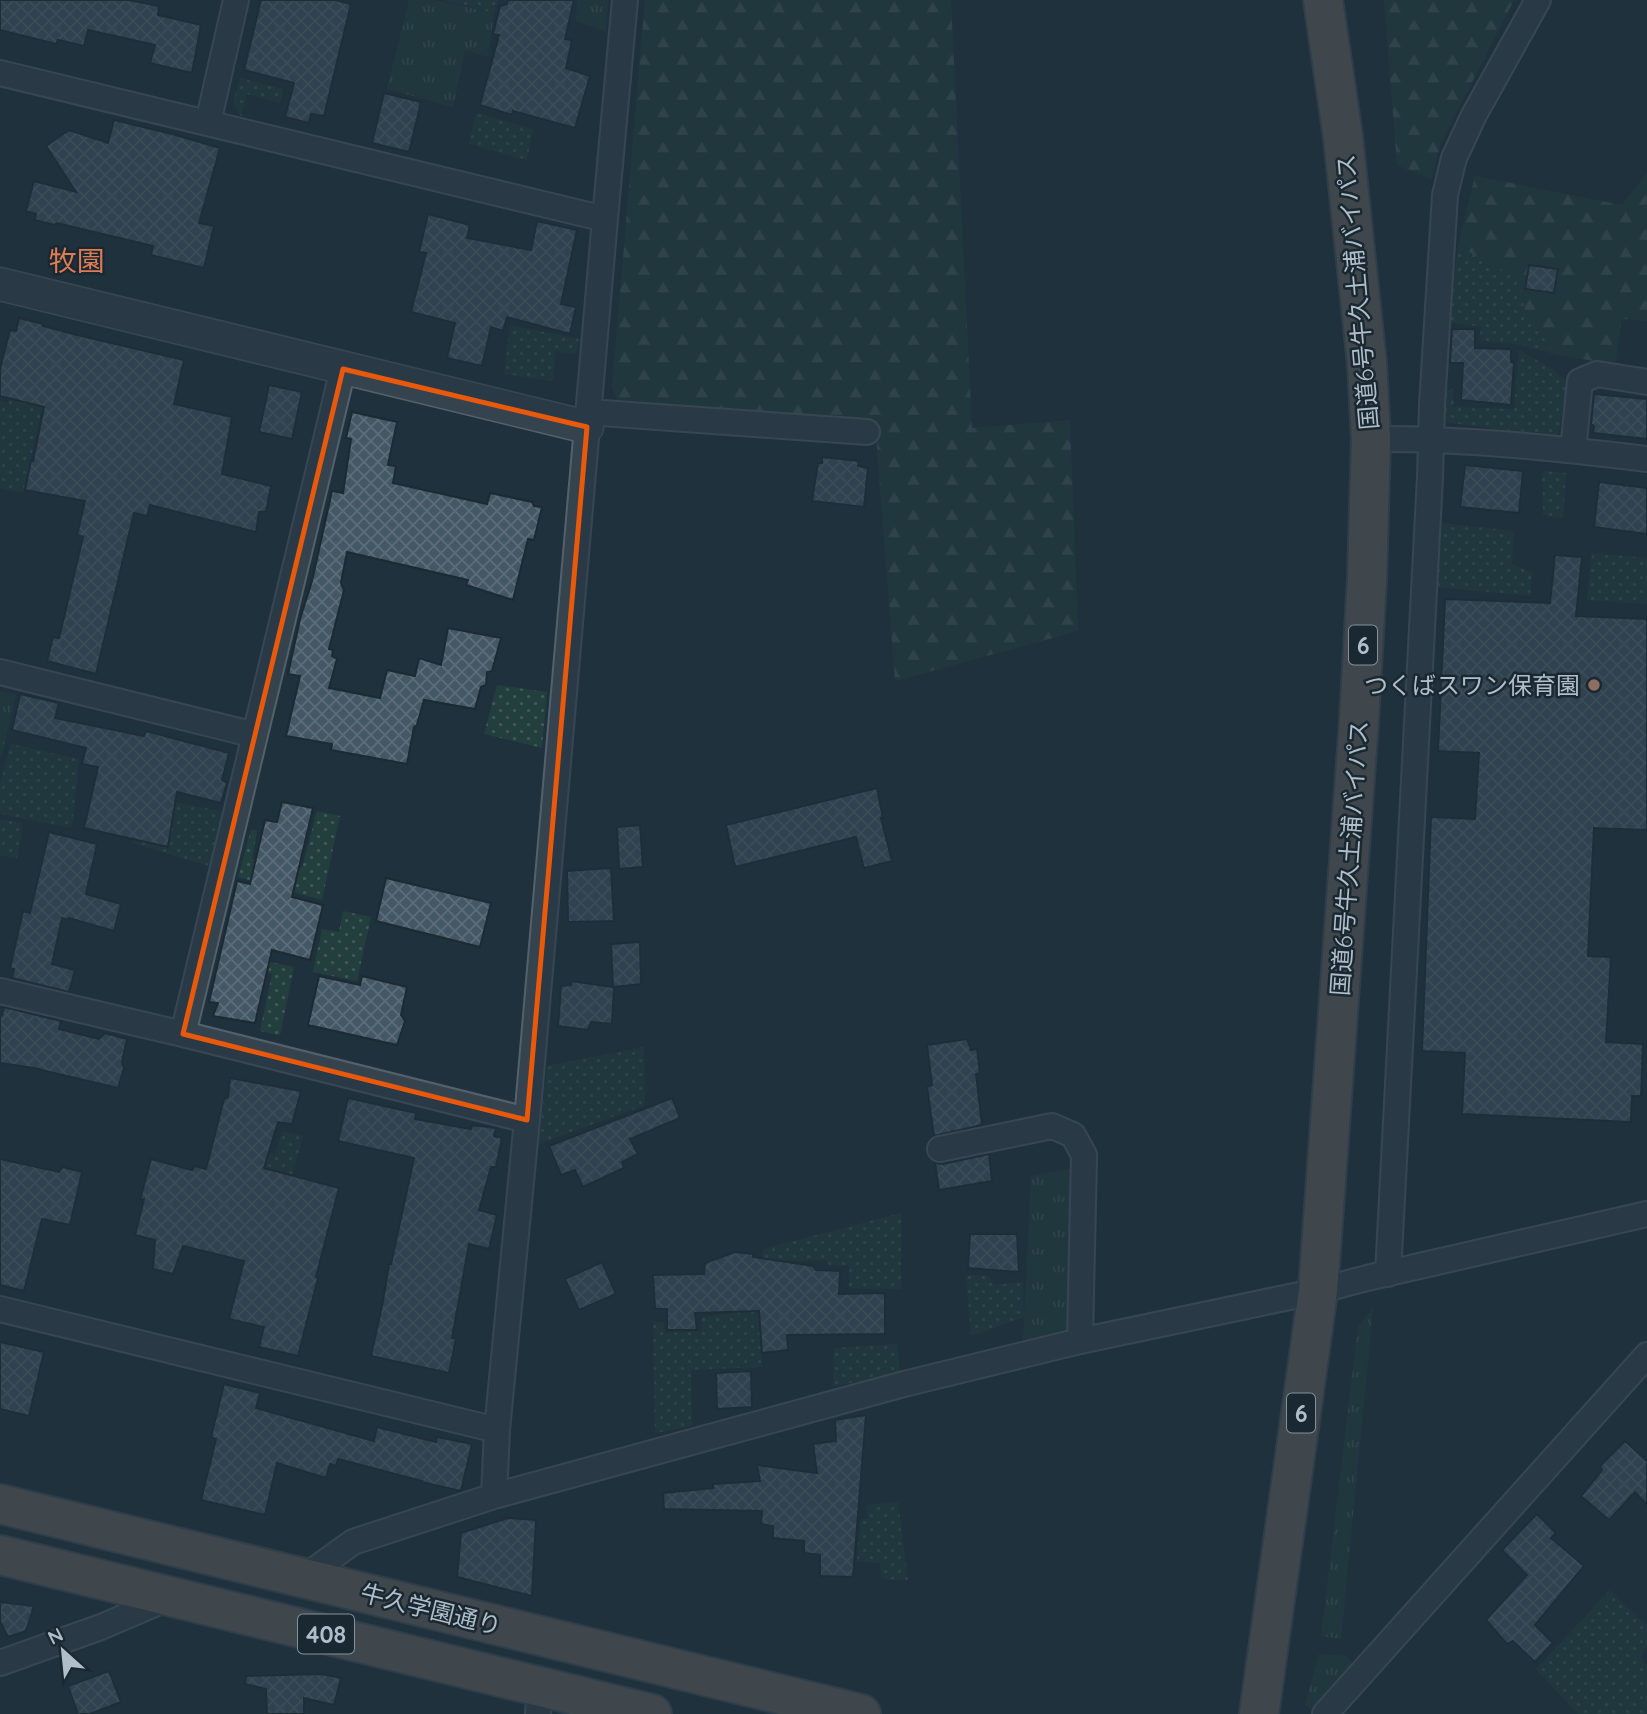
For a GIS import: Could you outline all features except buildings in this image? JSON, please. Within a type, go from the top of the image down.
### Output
[{"type":"highway","name":"国道6号牛久土浦バイパス","points":[[1259,1714],[1318,1292],[1367,579],[1371,439],[1367,364],[1343,137],[1324,0]]},
{"type":"highway","name":"牛久学園通り","points":[[0,1504],[861,1714]]},
{"type":"highway","name":"牛久学園通り","points":[[0,1555],[171,1596],[539,1700],[652,1714]]},
{"type":"street","points":[[208,123],[236,0]]},
{"type":"street","points":[[494,1496],[496,1430],[527,1120],[625,0]]},
{"type":"street","points":[[1388,1273],[1446,195],[1454,158],[1474,115],[1538,0]]},
{"type":"street","points":[[0,73],[605,219]]},
{"type":"street","points":[[0,284],[344,369],[587,420],[867,432]]},
{"type":"street","points":[[183,1034],[344,369]]},
{"type":"street","points":[[1573,450],[1580,382],[1597,374],[1647,382]]},
{"type":"street","points":[[1371,439],[1458,440],[1647,459]]},
{"type":"street","points":[[0,672],[255,735]]},
{"type":"street","points":[[0,991],[527,1120]]},
{"type":"street","points":[[940,1150],[1052,1126],[1073,1135],[1084,1155],[1080,1341]]},
{"type":"street","points":[[303,1578],[353,1542],[494,1496],[904,1384],[1080,1341],[1318,1292],[1388,1273],[1647,1214]]},
{"type":"street","points":[[0,1309],[496,1430]]},
{"type":"street","points":[[1325,1714],[1647,1355]]},
{"type":"street","points":[[0,1663],[101,1627],[171,1596]]},
{"type":"highlighted area","points":[[343,369],[587,427],[527,1120],[183,1034]]},
{"type":"green space","points":[[409,0],[434,0],[494,13],[488,57],[465,50],[453,107],[387,89]]},
{"type":"green space","points":[[442,0],[498,0],[494,13]]},
{"type":"green space","points":[[577,0],[608,0],[606,32],[576,21]]},
{"type":"green space","points":[[645,0],[951,0],[972,428],[1070,420],[1078,631],[895,681],[875,423],[617,400],[612,387]]},
{"type":"green space","points":[[1384,0],[1514,0],[1441,143],[1431,179],[1397,165]]},
{"type":"green space","points":[[240,78],[283,89],[280,103],[247,94],[241,117],[233,102]]},
{"type":"green space","points":[[476,113],[533,129],[527,160],[469,144]]},
{"type":"green space","points":[[1647,173],[1647,321],[1622,319],[1615,365],[1555,354],[1525,312],[1520,280],[1458,246],[1475,176],[1622,205]]},
{"type":"green space","points":[[1458,246],[1520,280],[1525,312],[1555,354],[1516,344],[1479,341],[1481,327],[1449,322]]},
{"type":"green space","points":[[510,325],[579,339],[576,354],[555,351],[553,381],[504,374]]},
{"type":"green space","points":[[1519,350],[1567,381],[1558,437],[1444,422],[1446,391],[1453,389],[1454,407],[1514,409]]},
{"type":"green space","points":[[15,374],[48,382],[23,493],[0,488],[0,401],[8,403]]},
{"type":"green space","points":[[1542,471],[1566,473],[1563,518],[1543,515]]},
{"type":"green space","points":[[1442,523],[1514,531],[1512,564],[1532,573],[1530,596],[1437,587]]},
{"type":"green space","points":[[1592,553],[1647,558],[1647,604],[1587,600]]},
{"type":"green space","points":[[497,685],[547,692],[542,748],[484,734]]},
{"type":"green space","points":[[0,691],[16,694],[1,758],[0,757]]},
{"type":"green space","points":[[11,744],[79,759],[72,828],[0,814],[0,784]]},
{"type":"green space","points":[[145,796],[224,812],[209,866],[132,843]]},
{"type":"green space","points":[[317,811],[340,816],[322,900],[238,877],[251,830],[257,831],[252,859],[302,868]]},
{"type":"green space","points":[[0,819],[23,823],[17,858],[0,855]]},
{"type":"green space","points":[[343,911],[371,917],[357,981],[313,972],[322,929],[339,932]]},
{"type":"green space","points":[[270,962],[294,967],[280,1035],[260,1031],[272,974],[268,973]]},
{"type":"green space","points":[[644,1047],[645,1105],[539,1144],[547,1066]]},
{"type":"green space","points":[[282,1131],[303,1136],[269,1260],[227,1163],[266,1153],[275,1155]]},
{"type":"green space","points":[[1078,1167],[1074,1313],[1063,1335],[1023,1344],[1031,1176]]},
{"type":"green space","points":[[901,1213],[901,1289],[849,1288],[849,1266],[829,1265],[826,1260],[762,1262],[763,1249]]},
{"type":"green space","points":[[756,1272],[762,1367],[691,1370],[692,1426],[655,1433],[653,1322],[663,1322],[665,1333],[701,1331],[702,1317],[743,1312],[742,1276]]},
{"type":"green space","points":[[966,1275],[989,1276],[994,1285],[1023,1282],[1024,1317],[971,1336]]},
{"type":"green space","points":[[1373,1308],[1341,1639],[1321,1636],[1358,1327]]},
{"type":"green space","points":[[897,1344],[900,1375],[833,1386],[834,1348]]},
{"type":"green space","points":[[898,1502],[908,1580],[881,1579],[880,1563],[857,1561],[860,1521],[868,1518],[867,1505]]},
{"type":"green space","points":[[1610,1590],[1647,1626],[1647,1647],[1640,1656],[1647,1666],[1647,1714],[1578,1714],[1536,1669]]},
{"type":"green space","points":[[1319,1654],[1346,1656],[1353,1663],[1311,1709],[1305,1705]]},
{"type":"place","name":"つくばスワン保育園","points":[[1594,685]]},
{"type":"district","name":"牧園","points":[[77,260]]}]
